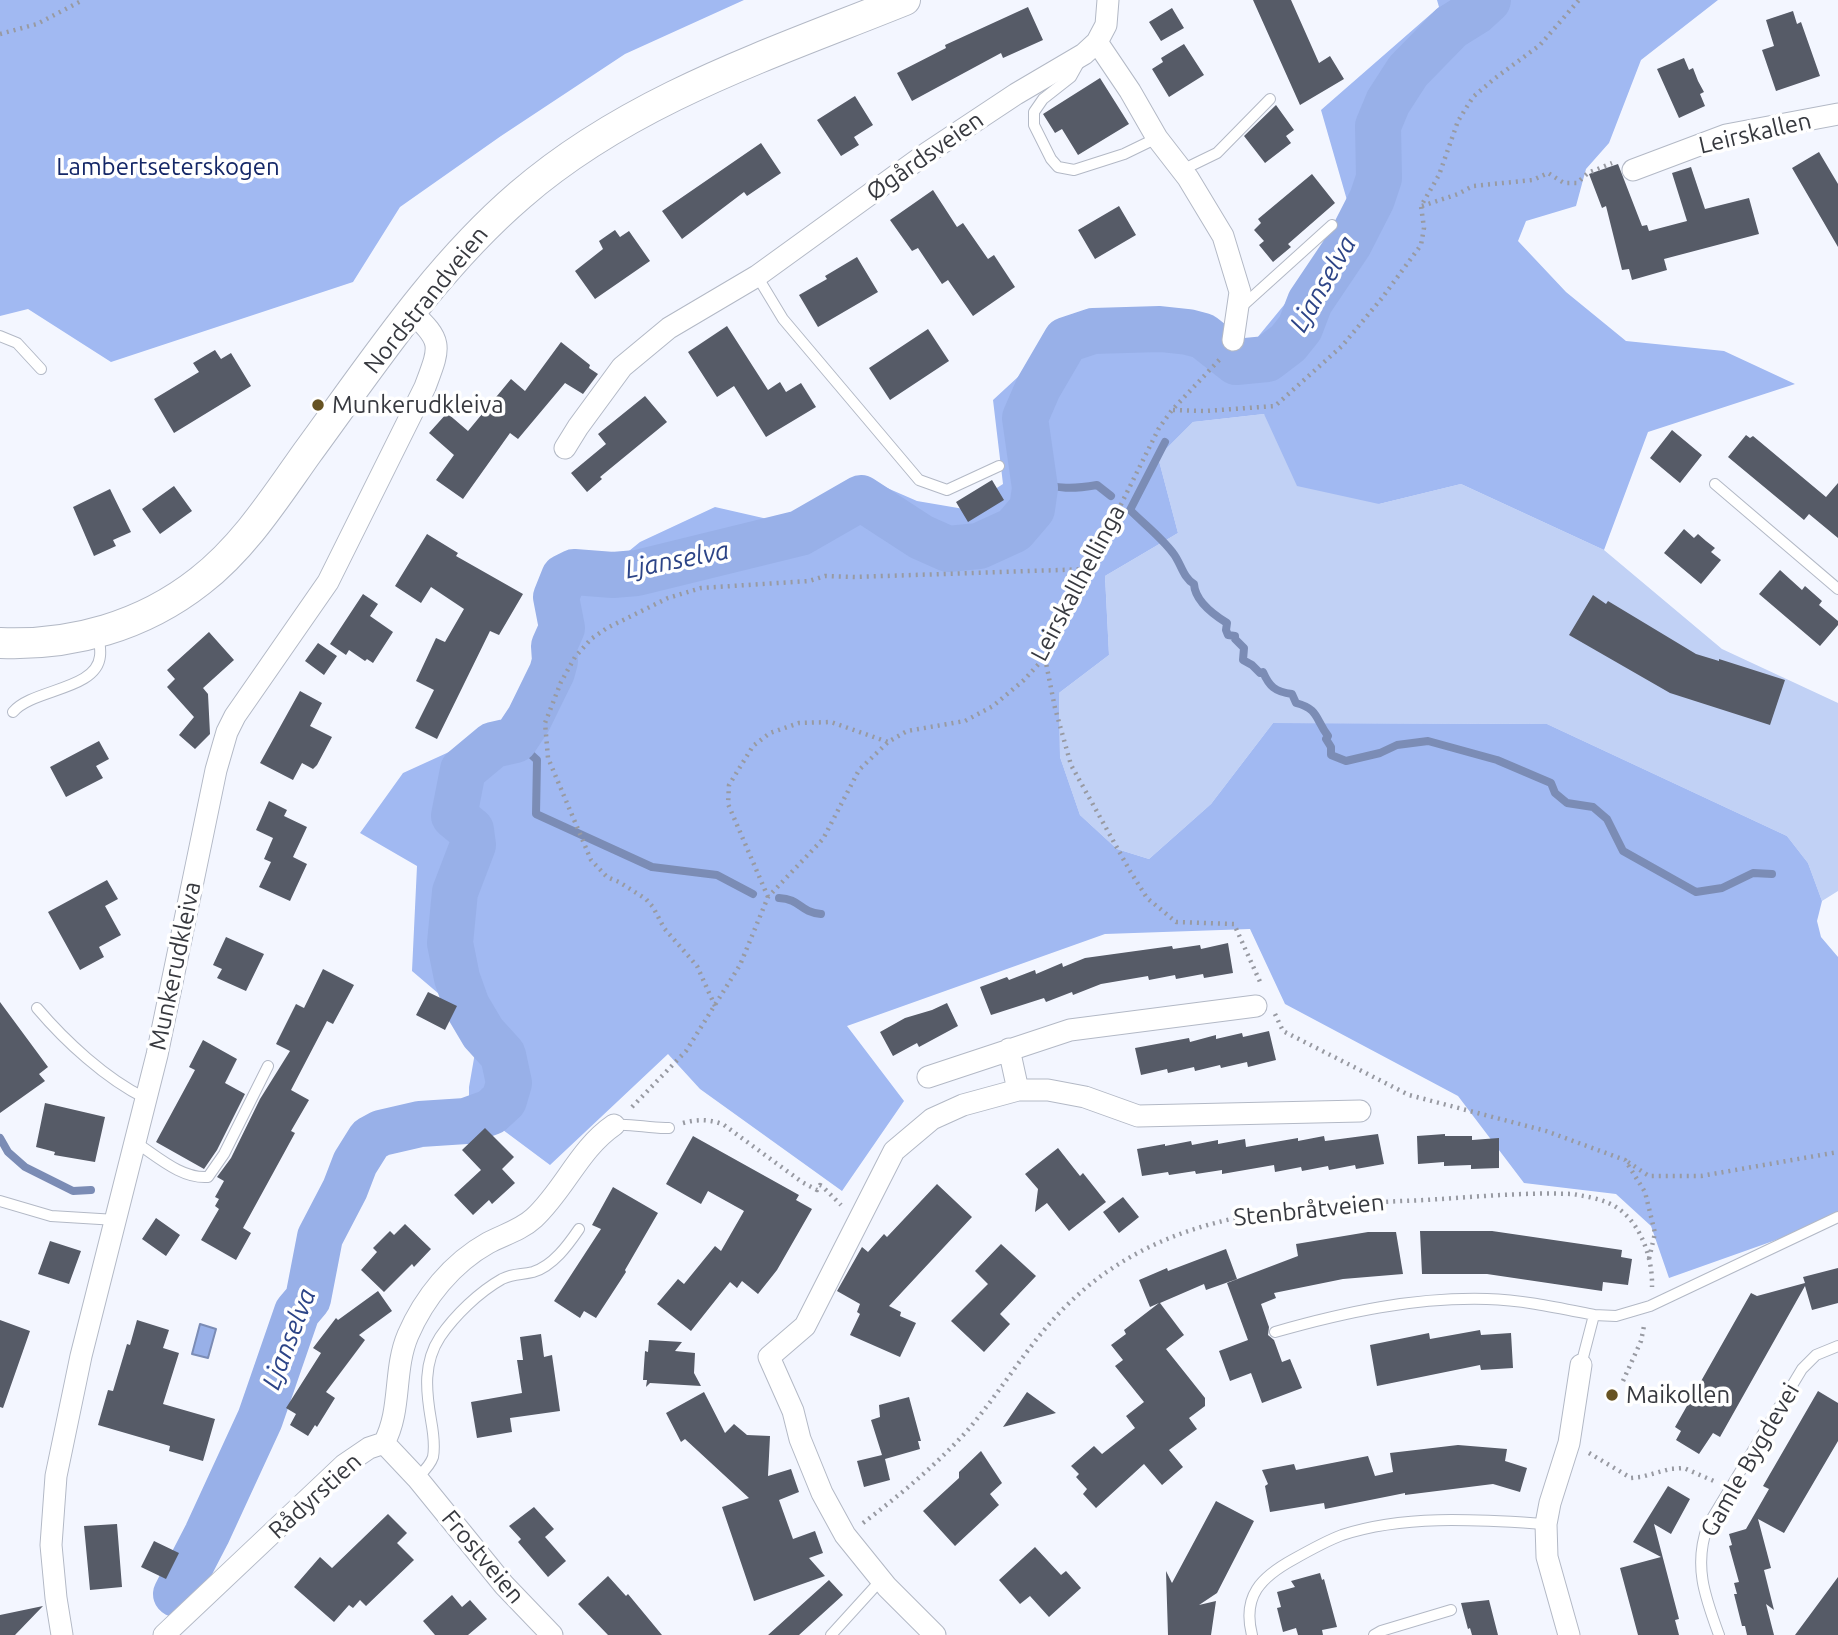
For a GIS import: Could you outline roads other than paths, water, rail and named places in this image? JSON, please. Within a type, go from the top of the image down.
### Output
[{"type":"main road","name":"Nordstrandveien","points":[[0,643],[70,640],[98,633],[149,614],[200,582],[223,561],[267,508],[411,312],[455,258],[485,226],[553,168],[595,139],[674,94],[905,0]]},
{"type":"street","points":[[1108,0],[1106,25],[1091,48],[1130,91],[1157,138],[1182,170],[1223,236],[1240,292],[1233,340]]},
{"type":"street","name":"Øgårdsveien","points":[[565,448],[622,368],[669,328],[757,276],[927,153],[1091,48]]},
{"type":"street","name":"Leirskallen","points":[[1633,170],[1726,135],[1838,114]]},
{"type":"street","name":"Munkerudkleiva","points":[[62,1635],[55,1598],[51,1545],[56,1476],[81,1356],[161,1040],[216,769],[227,732],[251,692],[328,582],[425,387],[437,356],[436,339],[431,329],[411,312]]},
{"type":"street","points":[[928,1077],[1070,1030],[1264,1000]]},
{"type":"street","points":[[1009,1049],[1018,1090]]},
{"type":"street","points":[[935,1635],[881,1580],[845,1535],[822,1493],[800,1440],[793,1411],[769,1357],[805,1326],[845,1251],[881,1173],[900,1144],[932,1119],[962,1105],[1018,1090],[1048,1090],[1084,1097],[1138,1116],[1360,1111]]},
{"type":"street","name":"Rådyrstien","points":[[163,1635],[344,1465],[369,1448],[384,1443],[393,1417],[396,1385],[405,1343],[436,1288],[460,1262],[475,1251],[521,1228],[534,1218],[590,1144],[614,1125]]},
{"type":"street","points":[[1569,1635],[1547,1557],[1546,1524],[1569,1443],[1581,1365]]},
{"type":"street","name":"Frostveien","points":[[384,1443],[417,1478],[504,1585],[552,1635]]},
{"type":"lane","points":[[1091,48],[1071,77],[1043,99],[1034,112],[1034,125],[1051,159],[1058,167],[1074,170],[1124,154],[1157,138]]},
{"type":"lane","points":[[1182,170],[1217,153],[1270,99]]},
{"type":"lane","points":[[1239,309],[1332,225]]},
{"type":"lane","points":[[757,276],[783,319],[919,480],[947,490],[999,466]]},
{"type":"lane","points":[[0,336],[17,343],[40,369]]},
{"type":"lane","points":[[1715,484],[1838,589]]},
{"type":"lane","points":[[13,712],[27,700],[61,689],[91,673],[100,657],[98,633]]},
{"type":"lane","points":[[37,1008],[60,1034],[129,1090],[145,1098]]},
{"type":"lane","points":[[135,1142],[181,1172],[196,1178],[208,1177],[224,1154],[268,1066]]},
{"type":"lane","points":[[614,1125],[669,1128]]},
{"type":"lane","points":[[0,1201],[51,1216],[116,1220]]},
{"type":"lane","points":[[1275,1332],[1377,1307],[1463,1299],[1542,1304],[1594,1315],[1616,1316],[1646,1307],[1838,1217]]},
{"type":"lane","points":[[417,1478],[433,1456],[433,1432],[426,1380],[430,1358],[439,1339],[452,1321],[485,1291],[517,1272],[533,1272],[546,1265],[565,1250],[579,1229]]},
{"type":"lane","points":[[1581,1365],[1594,1315]]},
{"type":"lane","name":"Gamle Bygdevei","points":[[1719,1635],[1706,1598],[1700,1558],[1708,1525],[1802,1369],[1816,1355],[1838,1346]]},
{"type":"lane","points":[[1252,1635],[1248,1609],[1260,1584],[1275,1569],[1341,1535],[1399,1524],[1479,1519],[1546,1524]]},
{"type":"lane","points":[[831,1635],[881,1580]]},
{"type":"lane","points":[[1374,1635],[1451,1610]]},
{"type":"waterway","name":"Ljanselva","points":[[176,1594],[260,1419],[297,1312],[308,1299],[320,1237],[355,1163],[370,1139],[381,1133],[420,1124],[466,1121],[491,1112],[504,1100],[509,1083],[503,1055],[483,1033],[467,1006],[457,978],[450,943],[455,892],[473,845],[471,830],[454,816],[463,770],[493,745],[515,740],[529,719],[552,672],[555,661],[554,646],[562,628],[556,597],[564,577],[574,572],[613,575],[637,573],[800,533],[861,498],[921,537],[948,549],[979,546],[1014,530],[1032,509],[1035,488],[1025,418],[1038,388],[1066,340],[1093,331],[1160,329],[1188,332],[1203,336],[1236,362],[1267,359],[1288,343],[1300,328],[1310,302],[1349,244],[1372,199],[1379,178],[1378,126],[1388,102],[1408,71],[1451,27],[1488,0]]},
{"type":"waterway","points":[[1165,442],[1130,510],[1173,553],[1187,578],[1194,584],[1201,602],[1227,623],[1228,635],[1235,636],[1244,648],[1243,660],[1260,673],[1263,672],[1273,688],[1292,694],[1296,703],[1313,712],[1328,736],[1326,739],[1331,747],[1331,755],[1346,761],[1380,753],[1397,745],[1428,741],[1497,760],[1551,783],[1555,793],[1567,803],[1593,807],[1607,819],[1623,851],[1696,892],[1722,888],[1753,873],[1772,874]]},
{"type":"waterway","points":[[1036,480],[1066,488],[1097,485],[1111,496]]},
{"type":"waterway","points":[[515,740],[537,760],[536,814],[652,867],[717,875],[753,894]]},
{"type":"waterway","points":[[779,898],[821,914]]},
{"type":"waterway","points":[[0,1138],[8,1152],[25,1167],[73,1191],[91,1190]]},
{"type":"place","name":"Munkerudkleiva","points":[[318,405]]},
{"type":"place","name":"Maikollen","points":[[1612,1395]]},
{"type":"park label","name":"Lambertseterskogen","points":[[168,167]]}]
